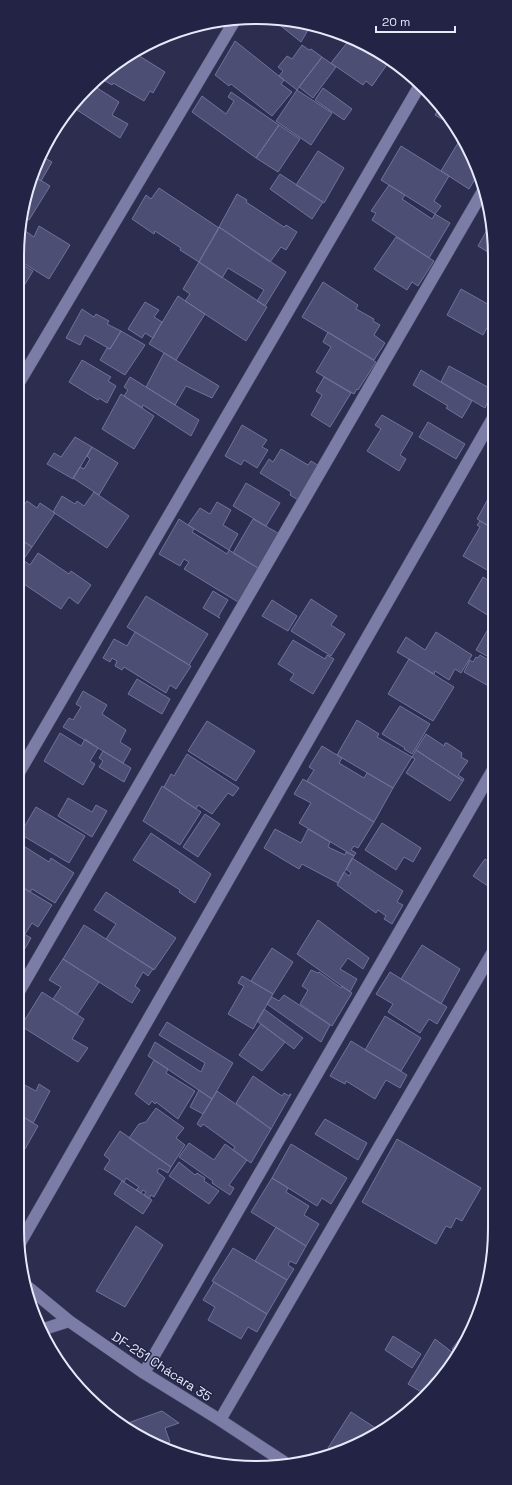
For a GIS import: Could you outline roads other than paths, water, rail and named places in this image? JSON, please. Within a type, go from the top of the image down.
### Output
[{"type":"street","points":[[24,374],[232,25]]},
{"type":"street","points":[[24,764],[417,90]]},
{"type":"street","points":[[24,983],[480,196]]},
{"type":"street","points":[[24,1236],[488,427]]},
{"type":"street","points":[[144,1374],[488,778]]},
{"type":"street","points":[[220,1420],[488,960]]},
{"type":"street","name":"DF-251 Chácara 35","points":[[33,1291],[69,1321],[144,1374],[220,1420],[281,1460]]},
{"type":"street","points":[[46,1328],[69,1321]]}]
